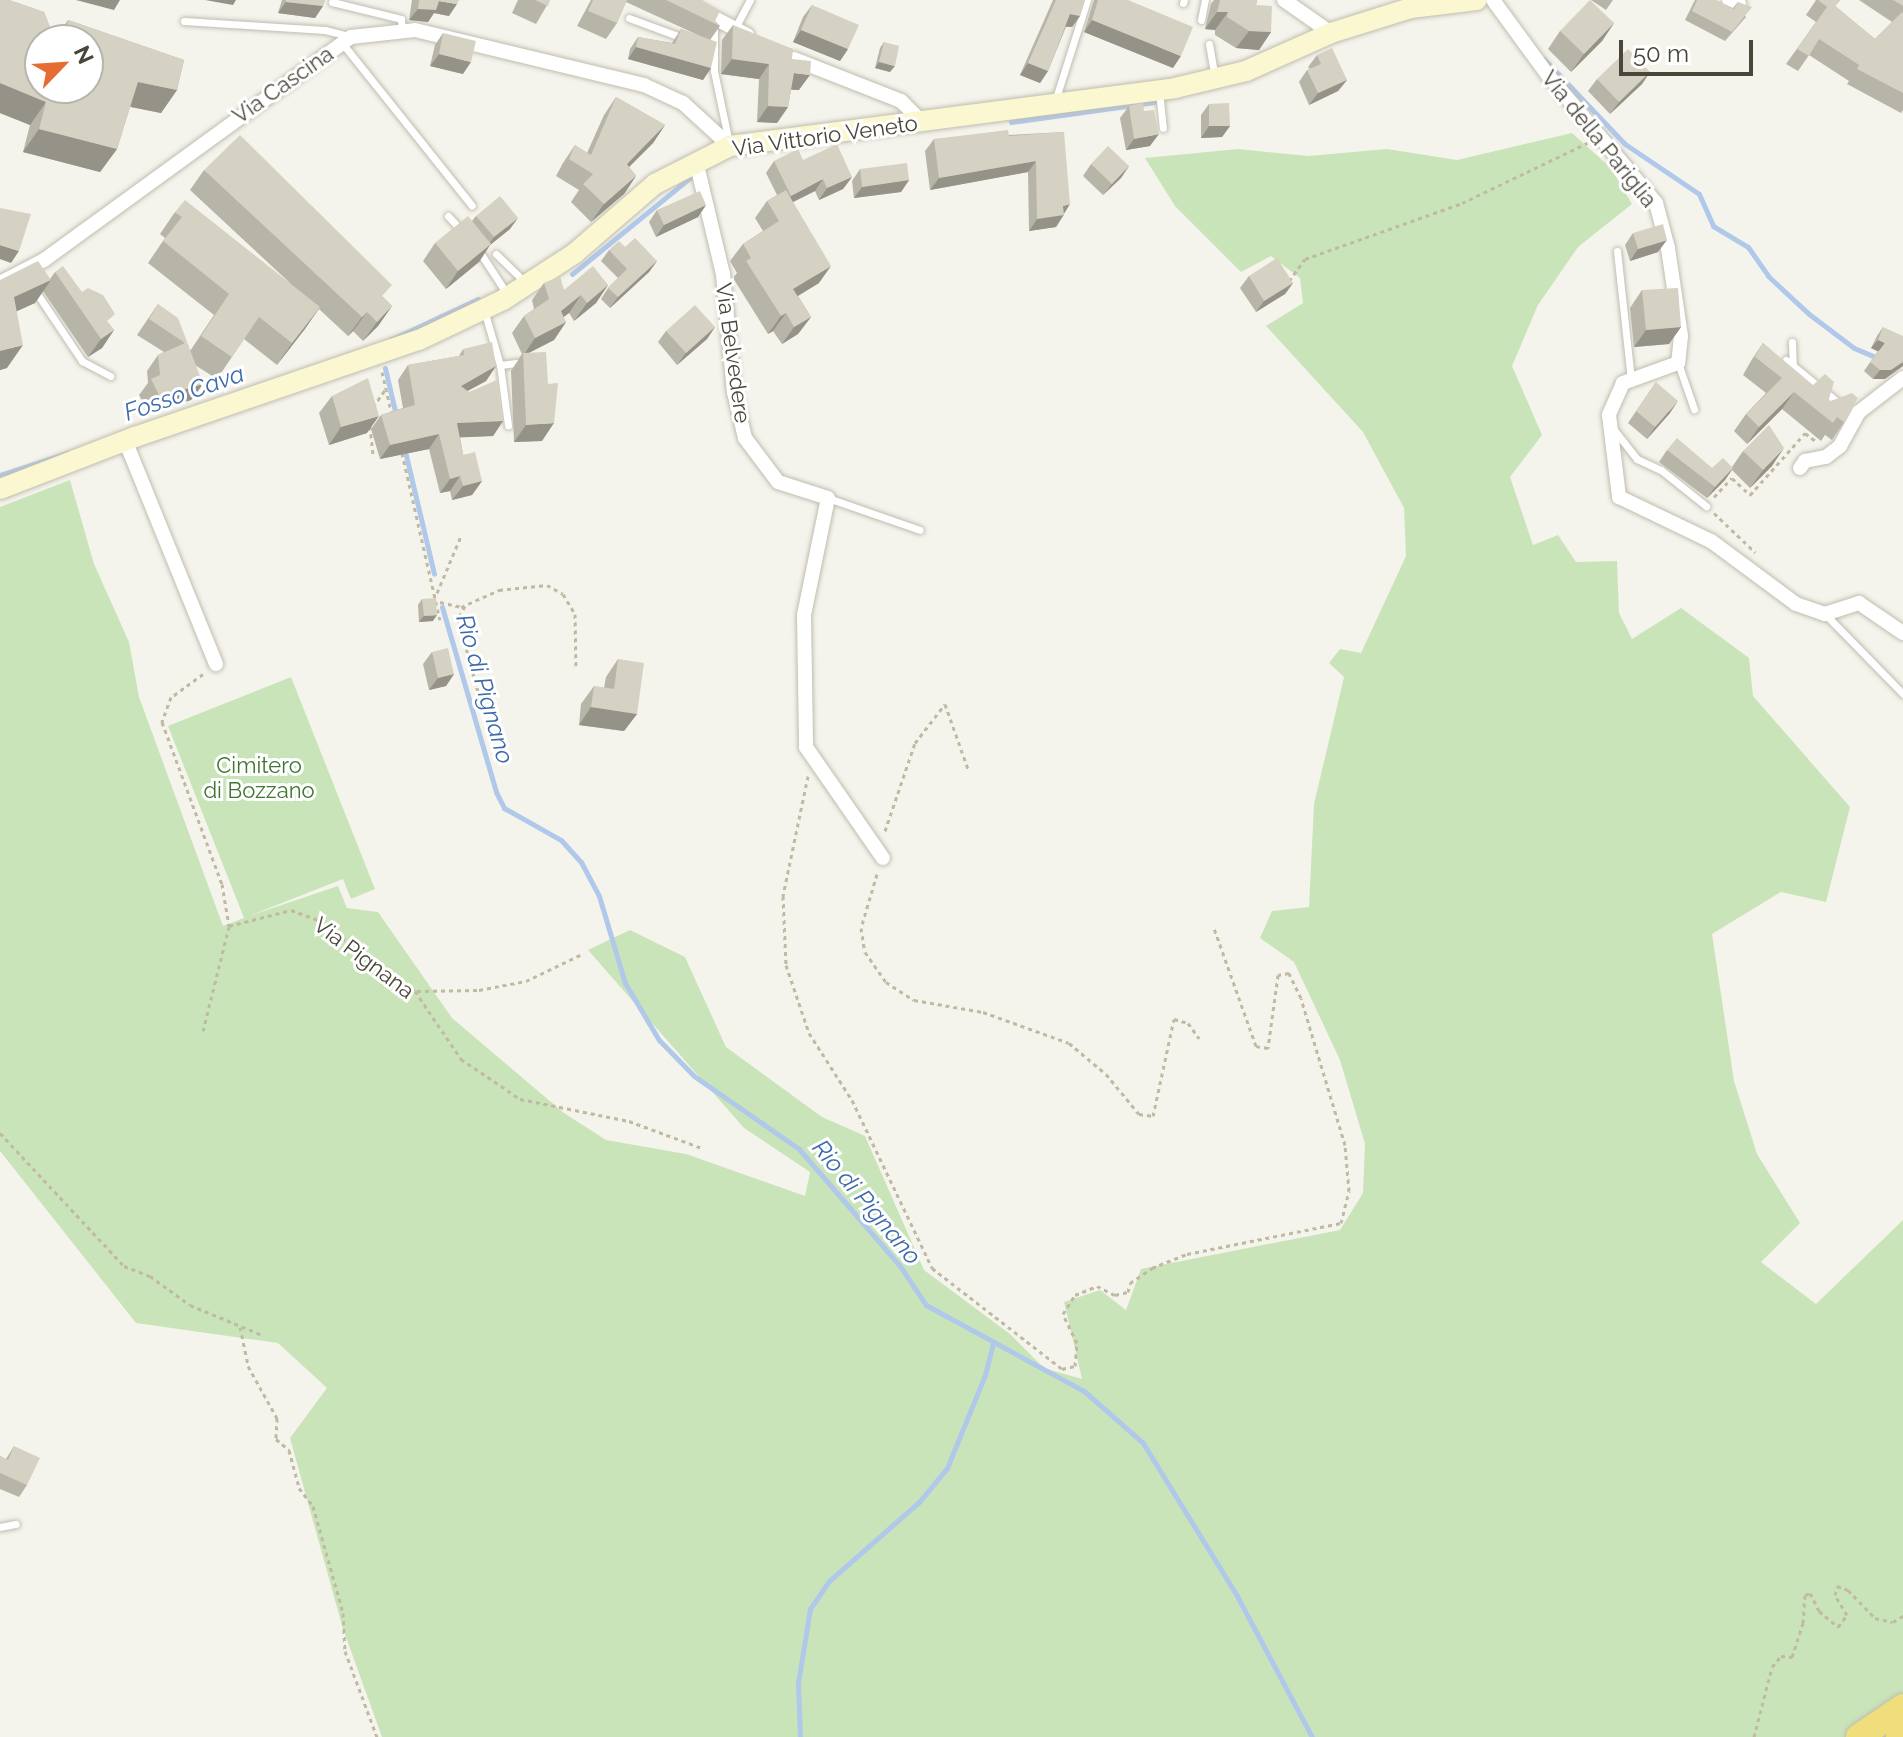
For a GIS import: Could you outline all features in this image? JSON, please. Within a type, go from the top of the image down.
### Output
[{"type":"highway","points":[[1859,1737],[1903,1707]]},
{"type":"street","points":[[680,0],[758,40]]},
{"type":"street","points":[[1284,0],[1331,33]]},
{"type":"street","name":"Via Vittorio Veneto","points":[[0,489],[125,440],[377,354],[483,309],[575,253],[655,184],[730,146],[1053,105],[1160,98],[1246,71],[1331,33],[1411,8],[1477,0]]},
{"type":"street","name":"Via della Pariglia","points":[[1493,0],[1547,74],[1656,203],[1679,321],[1678,363]]},
{"type":"street","name":"Via Cascina","points":[[0,283],[23,272],[346,40],[415,30],[512,50],[579,72],[644,85],[683,103],[730,146]]},
{"type":"street","points":[[782,53],[901,101],[923,123]]},
{"type":"street","name":"Via Belvedere","points":[[696,161],[723,274],[734,392],[745,438],[778,482],[828,498]]},
{"type":"street","points":[[1678,363],[1623,383],[1609,424],[1619,497],[1711,541],[1796,604],[1825,614],[1859,603],[1903,633]]},
{"type":"street","points":[[1800,468],[1805,461],[1826,457],[1840,446],[1858,415],[1902,379]]},
{"type":"street","points":[[125,440],[216,664]]},
{"type":"street","points":[[828,498],[802,628],[806,747],[883,858]]},
{"type":"lane","points":[[735,28],[750,0]]},
{"type":"lane","points":[[1053,105],[1087,0]]},
{"type":"lane","points":[[1201,20],[1205,0]]},
{"type":"lane","points":[[332,2],[401,19],[402,32]]},
{"type":"lane","points":[[629,18],[713,49]]},
{"type":"lane","points":[[717,19],[713,49],[730,146]]},
{"type":"lane","points":[[184,21],[325,30],[346,40],[472,206]]},
{"type":"lane","points":[[1209,44],[1216,79]]},
{"type":"lane","points":[[1160,98],[1163,128]]},
{"type":"lane","points":[[448,216],[478,248],[508,296]]},
{"type":"lane","points":[[1617,251],[1631,380]]},
{"type":"lane","points":[[496,254],[526,283]]},
{"type":"lane","points":[[23,272],[82,361],[110,376]]},
{"type":"lane","points":[[483,309],[500,365],[508,425]]},
{"type":"lane","points":[[1792,342],[1793,367]]},
{"type":"lane","points":[[1786,360],[1858,415]]},
{"type":"lane","points":[[500,365],[528,362]]},
{"type":"lane","points":[[1678,363],[1694,409]]},
{"type":"lane","points":[[491,385],[502,381]]},
{"type":"lane","points":[[1609,424],[1637,459],[1661,470],[1706,506]]},
{"type":"lane","points":[[828,498],[920,530]]},
{"type":"lane","points":[[1825,614],[1903,694]]},
{"type":"lane","points":[[0,1527],[16,1524]]},
{"type":"path","points":[[1288,283],[1305,259],[1462,203],[1600,135]]},
{"type":"path","points":[[377,354],[395,424]]},
{"type":"path","points":[[373,454],[369,430],[374,406],[386,388]]},
{"type":"path","points":[[1706,506],[1732,478],[1750,495],[1805,433]]},
{"type":"path","points":[[398,439],[430,584],[437,593]]},
{"type":"path","points":[[440,620],[437,593],[461,536]]},
{"type":"path","points":[[438,602],[466,604],[528,584],[547,585],[563,594],[575,614],[576,669]]},
{"type":"path","points":[[466,604],[458,618],[486,721]]},
{"type":"path","points":[[203,1031],[229,926],[222,884],[162,722],[171,697],[216,664]]},
{"type":"path","points":[[968,769],[945,704],[915,743],[885,825],[883,858],[861,928],[865,952],[886,982],[914,1000],[983,1012],[1069,1043],[1106,1074],[1139,1114],[1153,1116],[1174,1019],[1188,1023],[1199,1038]]},
{"type":"path","points":[[806,747],[808,776],[783,896],[786,965],[809,1033],[852,1100],[932,1268],[1062,1369],[1075,1366],[1077,1343],[1063,1314],[1075,1295],[1097,1286],[1115,1295],[1128,1292],[1130,1283],[1152,1268],[1187,1254],[1341,1223],[1349,1191],[1345,1145],[1301,998],[1289,973],[1278,975],[1268,1048],[1256,1046],[1214,928]]},
{"type":"path","name":"Via Pignana","points":[[229,926],[291,910],[316,919],[415,991],[461,1059],[520,1099],[629,1121],[702,1148]]},
{"type":"path","points":[[415,991],[479,990],[526,981],[582,954]]},
{"type":"path","points":[[0,1133],[124,1266],[240,1327],[262,1335]]},
{"type":"path","points":[[240,1327],[248,1366],[277,1418],[276,1439],[289,1450],[299,1488],[313,1506],[343,1613],[341,1632],[350,1669],[377,1737]]},
{"type":"path","points":[[1754,1737],[1772,1667],[1781,1656],[1792,1657],[1803,1623],[1805,1595],[1810,1593],[1819,1611],[1838,1627],[1847,1615],[1835,1595],[1837,1586],[1848,1590],[1875,1618],[1893,1622],[1903,1616]]},
{"type":"green space","name":"Cimitero di Bozzano","points":[[1572,133],[1611,168],[1632,204],[1578,247],[1538,305],[1512,366],[1542,435],[1510,477],[1533,545],[1558,535],[1576,562],[1617,561],[1619,613],[1632,639],[1681,608],[1749,658],[1753,696],[1850,807],[1826,902],[1781,892],[1712,934],[1734,1081],[1757,1154],[1800,1223],[1761,1262],[1816,1304],[1903,1220],[1903,1737],[382,1737],[343,1629],[290,1438],[327,1388],[278,1343],[136,1323],[0,1151],[0,507],[70,480],[94,564],[129,642],[139,697],[223,926],[244,918],[168,726],[291,677],[375,889],[351,899],[343,879],[249,916],[338,886],[347,908],[378,912],[452,1018],[564,1113],[606,1140],[686,1154],[805,1196],[810,1172],[744,1128],[588,950],[630,930],[685,957],[726,1047],[822,1117],[865,1136],[924,1270],[1010,1334],[1044,1368],[1082,1379],[1064,1302],[1100,1290],[1126,1310],[1141,1269],[1340,1230],[1363,1193],[1365,1144],[1340,1060],[1294,962],[1260,938],[1272,911],[1309,907],[1314,804],[1344,677],[1329,663],[1340,649],[1361,653],[1406,556],[1404,508],[1363,432],[1266,326],[1303,303],[1300,278],[1271,256],[1241,272],[1175,206],[1145,158],[1238,149],[1308,156],[1387,149],[1457,160]]},
{"type":"building","points":[[0,0],[44,12],[49,24],[24,24],[24,93],[0,83]]},
{"type":"building","points":[[286,0],[325,0],[323,6]]},
{"type":"building","points":[[419,0],[459,0],[457,4],[439,1],[436,10],[418,9]]},
{"type":"building","points":[[535,0],[550,0],[548,6]]},
{"type":"building","points":[[593,0],[627,0],[617,23],[588,11]]},
{"type":"building","points":[[666,0],[702,0],[720,11],[715,21],[720,26]]},
{"type":"building","points":[[1056,0],[1085,0],[1080,16],[1070,14],[1048,71],[1028,63]]},
{"type":"building","points":[[1098,0],[1128,0],[1193,27],[1181,56],[1092,20]]},
{"type":"building","points":[[1220,0],[1257,0],[1256,5],[1272,6],[1271,32],[1249,31],[1227,17],[1228,12],[1217,12]]},
{"type":"building","points":[[1590,0],[1614,23],[1584,54],[1560,31]]},
{"type":"building","points":[[1697,0],[1716,0],[1734,9],[1738,2],[1752,7],[1732,32],[1692,11]]},
{"type":"building","points":[[1818,0],[1839,0],[1835,6],[1875,39],[1903,13],[1903,93],[1857,69],[1859,65],[1819,39],[1809,56],[1797,49],[1827,7]]},
{"type":"building","points":[[812,5],[859,25],[848,49],[801,30]]},
{"type":"building","points":[[733,25],[793,49],[792,59],[811,61],[810,75],[794,73],[788,107],[768,106],[769,64],[732,59]]},
{"type":"building","points":[[681,29],[717,42],[711,68],[636,47],[638,37],[675,44]]},
{"type":"building","points":[[104,32],[184,60],[177,90],[138,82],[117,149],[39,129],[45,104],[104,104]]},
{"type":"building","points":[[443,33],[476,41],[471,62],[439,54]]},
{"type":"building","points":[[884,42],[899,46],[895,66],[879,62]]},
{"type":"building","points":[[1332,48],[1347,80],[1318,93],[1307,70],[1321,64],[1317,55]]},
{"type":"building","points":[[1628,49],[1650,72],[1619,102],[1597,79]]},
{"type":"building","points":[[616,97],[665,125],[627,164],[636,176],[604,204],[583,184],[593,174],[569,159],[575,145],[591,155]]},
{"type":"building","points":[[1143,103],[1144,111],[1154,110],[1159,134],[1134,139],[1129,106]]},
{"type":"building","points":[[1229,103],[1230,126],[1209,126],[1209,104]]},
{"type":"building","points":[[1008,130],[1009,136],[1064,132],[1070,204],[1063,206],[1064,215],[1037,219],[1036,161],[939,178],[934,139]]},
{"type":"building","points":[[240,135],[392,285],[382,296],[392,306],[377,322],[367,312],[362,317],[204,170]]},
{"type":"building","points":[[837,144],[852,177],[827,188],[823,179],[791,196],[774,161],[798,149],[803,160]]},
{"type":"building","points":[[1108,146],[1129,166],[1112,184],[1091,164]]},
{"type":"building","points":[[907,163],[909,180],[862,187],[860,169]]},
{"type":"building","points":[[786,190],[831,266],[793,289],[811,317],[794,327],[786,313],[781,316],[746,261],[751,258],[743,244],[779,221],[767,201]]},
{"type":"building","points":[[700,191],[706,205],[664,225],[657,210]]},
{"type":"building","points":[[500,196],[518,218],[494,237],[476,216]]},
{"type":"building","points":[[185,200],[320,307],[292,343],[259,317],[232,357],[201,336],[229,294],[163,241],[182,217],[175,212]]},
{"type":"building","points":[[0,208],[31,214],[19,251],[0,245]]},
{"type":"building","points":[[468,216],[491,244],[458,271],[435,243]]},
{"type":"building","points":[[1663,224],[1667,240],[1638,249],[1633,233]]},
{"type":"building","points":[[635,238],[657,261],[618,297],[608,288],[627,269],[609,250],[619,241],[625,247]]},
{"type":"building","points":[[1277,258],[1293,283],[1264,301],[1249,276]]},
{"type":"building","points":[[38,261],[51,280],[14,297],[23,345],[0,351],[0,280]]},
{"type":"building","points":[[63,266],[82,292],[88,288],[103,295],[115,314],[107,321],[114,330],[101,339],[55,272]]},
{"type":"building","points":[[593,266],[608,285],[587,303],[581,295],[561,311],[566,322],[535,338],[524,316],[549,299],[544,283],[560,276],[564,290]]},
{"type":"building","points":[[1678,288],[1681,327],[1646,330],[1642,290]]},
{"type":"building","points":[[158,304],[178,318],[203,384],[160,397],[151,379],[160,375],[158,355],[185,343],[149,319]]},
{"type":"building","points":[[695,305],[715,327],[686,353],[666,331]]},
{"type":"building","points":[[1883,327],[1903,336],[1903,362],[1891,370],[1880,370],[1870,362],[1885,343],[1878,340]]},
{"type":"building","points":[[492,342],[496,366],[461,386],[469,392],[497,380],[503,421],[457,423],[463,455],[475,452],[482,481],[463,486],[460,476],[450,479],[439,434],[390,445],[381,415],[415,405],[408,365],[464,355],[463,349]]},
{"type":"building","points":[[1763,343],[1813,385],[1825,374],[1834,382],[1828,402],[1852,393],[1858,398],[1844,422],[1837,417],[1833,423],[1794,392],[1759,427],[1746,414],[1782,378],[1755,357]]},
{"type":"building","points":[[546,352],[548,384],[558,383],[554,423],[526,425],[523,353]]},
{"type":"building","points":[[368,378],[379,416],[341,427],[332,396]]},
{"type":"building","points":[[1656,382],[1678,401],[1655,427],[1636,411]]},
{"type":"building","points":[[1769,425],[1784,448],[1763,470],[1743,451]]},
{"type":"building","points":[[1677,438],[1712,468],[1723,458],[1733,468],[1715,487],[1667,450]]},
{"type":"building","points":[[436,598],[437,615],[424,616],[422,599]]},
{"type":"building","points":[[448,648],[454,674],[438,678],[432,652]]},
{"type":"building","points":[[618,659],[644,663],[637,714],[591,707],[594,686],[614,689]]},
{"type":"building","points":[[14,1446],[40,1458],[27,1485],[0,1473],[0,1456],[8,1460]]},
{"type":"waterway","points":[[1544,59],[1625,144],[1699,194],[1713,226],[1748,247],[1768,276],[1809,314],[1854,348],[1878,358]]},
{"type":"waterway","points":[[1011,122],[1155,102]]},
{"type":"waterway","points":[[572,274],[691,177]]},
{"type":"waterway","points":[[390,340],[478,299]]},
{"type":"waterway","name":"Rio di Pignano","points":[[385,368],[395,411]]},
{"type":"waterway","name":"Rio di Pignano","points":[[405,451],[434,574]]},
{"type":"waterway","name":"Fosso Cava","points":[[0,475],[67,453]]},
{"type":"waterway","name":"Rio di Pignano","points":[[442,607],[496,792],[504,808],[561,840],[581,862],[599,896],[625,983],[659,1040],[694,1076],[799,1149],[900,1266],[926,1305],[1084,1391],[1143,1443],[1237,1596],[1312,1737]]},
{"type":"waterway","points":[[800,1737],[798,1683],[810,1609],[829,1581],[919,1502],[947,1468],[985,1375],[993,1342]]}]
